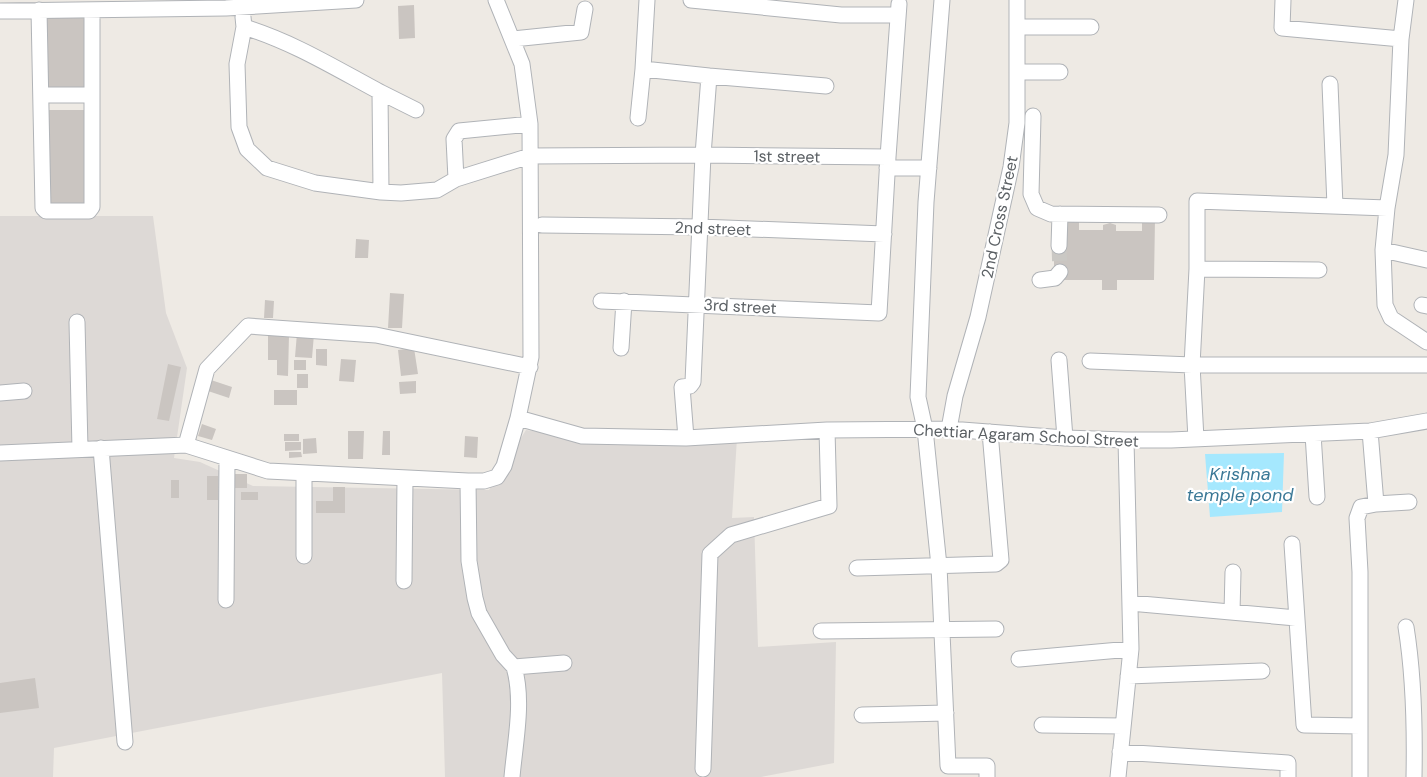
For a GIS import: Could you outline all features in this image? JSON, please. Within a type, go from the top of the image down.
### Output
[{"type":"street","points":[[9,7],[39,10],[100,6],[242,7],[356,0]]},
{"type":"street","points":[[0,453],[186,445],[268,471],[468,481],[484,481],[497,477],[504,466],[530,367],[530,124],[522,64],[496,0]]},
{"type":"street","points":[[638,118],[647,0]]},
{"type":"street","points":[[691,0],[841,15],[898,10],[884,234]]},
{"type":"street","points":[[942,0],[929,168],[918,397],[925,429],[939,566],[948,766],[987,766],[987,777]]},
{"type":"street","name":"2nd Cross Street","points":[[949,429],[955,396],[978,317],[1011,167],[1017,123],[1017,0]]},
{"type":"street","points":[[1284,0],[1282,28],[1401,39]]},
{"type":"street","points":[[1406,0],[1401,39],[1396,155],[1383,250],[1385,305],[1391,318],[1427,342]]},
{"type":"street","points":[[39,10],[43,208],[46,212],[88,212],[93,207],[92,95],[100,6]]},
{"type":"street","name":"1st street","points":[[242,7],[244,27],[237,75],[239,127],[247,149],[267,168],[315,183],[381,192],[437,190],[456,179],[530,156],[703,155],[887,162],[929,168]]},
{"type":"street","points":[[513,39],[582,32],[585,9]]},
{"type":"street","points":[[244,27],[270,35],[309,52],[416,110]]},
{"type":"street","points":[[1017,27],[1091,27]]},
{"type":"street","points":[[643,69],[826,86]]},
{"type":"street","points":[[1017,72],[1060,72]]},
{"type":"street","points":[[686,438],[682,387],[690,386],[693,382],[703,155],[709,76]]},
{"type":"street","points":[[1330,84],[1335,206]]},
{"type":"street","points":[[380,92],[381,192]]},
{"type":"street","points":[[41,95],[92,95]]},
{"type":"street","points":[[1033,116],[1031,194],[1037,208],[1051,214],[1159,215]]},
{"type":"street","points":[[456,179],[454,139],[459,131],[530,124]]},
{"type":"street","points":[[1011,167],[1031,178]]},
{"type":"street","points":[[1196,439],[1192,364],[1197,269],[1197,201],[1387,208]]},
{"type":"street","points":[[1059,246],[1060,214]]},
{"type":"street","name":"2nd street","points":[[542,225],[700,227],[884,234]]},
{"type":"street","name":"3rd street","points":[[601,301],[879,314],[884,234]]},
{"type":"street","points":[[1383,250],[1427,260]]},
{"type":"street","points":[[1197,269],[1319,270]]},
{"type":"street","points":[[1040,280],[1055,278],[1060,272]]},
{"type":"street","points":[[621,348],[624,301]]},
{"type":"street","points":[[77,322],[80,449]]},
{"type":"street","points":[[186,445],[207,369],[248,326],[376,335],[530,367]]},
{"type":"street","points":[[1059,360],[1065,438]]},
{"type":"street","points":[[1090,361],[1427,365]]},
{"type":"street","points":[[0,393],[24,391]]},
{"type":"street","name":"Chettiar Agaram School Street","points":[[518,417],[582,436],[686,438],[827,430],[949,429],[1126,440],[1370,431],[1427,421]]},
{"type":"street","points":[[703,769],[710,554],[731,534],[828,506],[827,430]]},
{"type":"street","points":[[1370,431],[1376,504]]},
{"type":"street","points":[[857,568],[996,564],[1002,560],[990,432]]},
{"type":"street","points":[[1313,434],[1317,497]]},
{"type":"street","points":[[1118,777],[1131,650],[1126,440]]},
{"type":"street","points":[[101,448],[125,742]]},
{"type":"street","points":[[226,600],[227,458]]},
{"type":"street","points":[[304,474],[304,556]]},
{"type":"street","points":[[404,581],[405,478]]},
{"type":"street","points":[[468,481],[469,561],[475,598],[479,613],[503,655],[514,667],[518,680],[512,777]]},
{"type":"street","points":[[1360,777],[1360,572],[1357,518],[1361,507],[1409,502]]},
{"type":"street","points":[[1292,544],[1304,725],[1360,726]]},
{"type":"street","points":[[1232,612],[1233,572]]},
{"type":"street","points":[[1130,603],[1296,618]]},
{"type":"street","points":[[1406,627],[1413,681],[1414,777]]},
{"type":"street","points":[[821,631],[996,628]]},
{"type":"street","points":[[1019,660],[1131,650]]},
{"type":"street","points":[[514,667],[564,663]]},
{"type":"street","points":[[1128,676],[1262,671]]},
{"type":"street","points":[[862,715],[946,713]]},
{"type":"street","points":[[1042,725],[1123,726]]},
{"type":"street","points":[[1120,752],[1288,763],[1288,777]]},
{"type":"shaded area","points":[[0,216],[153,216],[166,313],[187,368],[174,458],[200,462],[253,486],[489,490],[526,430],[625,445],[737,438],[732,518],[754,517],[758,647],[836,642],[834,763],[761,777],[445,777],[442,673],[54,748],[53,777],[0,777]]},
{"type":"water","name":"Krishna temple pond","points":[[1284,453],[1282,512],[1210,517],[1205,454]]},
{"type":"building","points":[[414,5],[415,38],[399,39],[398,6]]},
{"type":"building","points":[[44,16],[86,16],[84,92],[45,91]]},
{"type":"building","points":[[48,110],[87,110],[87,208],[47,208]]},
{"type":"building","points":[[1063,218],[1079,218],[1079,230],[1103,230],[1103,225],[1110,223],[1116,225],[1116,231],[1142,231],[1142,219],[1155,219],[1154,280],[1117,280],[1117,290],[1102,290],[1102,280],[1064,280],[1064,268],[1054,268],[1054,249]]},
{"type":"building","points":[[356,239],[369,240],[368,258],[355,258]]},
{"type":"building","points":[[390,293],[404,294],[402,328],[388,328]]},
{"type":"building","points":[[265,300],[274,301],[273,318],[264,318]]},
{"type":"building","points":[[297,333],[314,334],[312,358],[295,357]]},
{"type":"building","points":[[268,334],[289,335],[288,376],[277,375],[277,360],[268,360]]},
{"type":"building","points":[[414,348],[418,374],[401,376],[398,350]]},
{"type":"building","points":[[316,349],[327,349],[327,366],[316,365]]},
{"type":"building","points":[[341,359],[356,360],[354,382],[339,381]]},
{"type":"building","points":[[294,360],[306,360],[306,370],[294,370]]},
{"type":"building","points":[[168,364],[181,367],[169,421],[157,419]]},
{"type":"building","points":[[297,374],[308,374],[308,388],[297,388]]},
{"type":"building","points":[[211,380],[232,387],[229,398],[208,391]]},
{"type":"building","points":[[416,381],[416,393],[400,394],[399,382]]},
{"type":"building","points":[[274,390],[297,390],[297,405],[274,405]]},
{"type":"building","points":[[202,424],[216,429],[212,440],[198,436]]},
{"type":"building","points":[[348,431],[364,431],[363,459],[348,459]]},
{"type":"building","points":[[383,431],[390,431],[390,455],[382,455]]},
{"type":"building","points":[[284,434],[299,434],[299,441],[284,441]]},
{"type":"building","points":[[465,436],[478,437],[477,458],[464,457]]},
{"type":"building","points":[[316,438],[317,453],[303,454],[303,439]]},
{"type":"building","points":[[285,442],[301,442],[301,450],[285,451]]},
{"type":"building","points":[[289,452],[301,452],[302,457],[289,458]]},
{"type":"building","points":[[233,474],[247,474],[247,488],[233,488]]},
{"type":"building","points":[[207,476],[218,476],[218,500],[207,500]]},
{"type":"building","points":[[171,480],[179,480],[179,498],[171,498]]},
{"type":"building","points":[[333,487],[345,487],[345,513],[316,513],[316,501],[333,501]]},
{"type":"building","points":[[241,492],[258,492],[258,500],[241,500]]},
{"type":"building","points":[[35,678],[39,708],[0,713],[0,683]]},
{"type":"tunnel","points":[[1059,246],[1060,272]]}]
